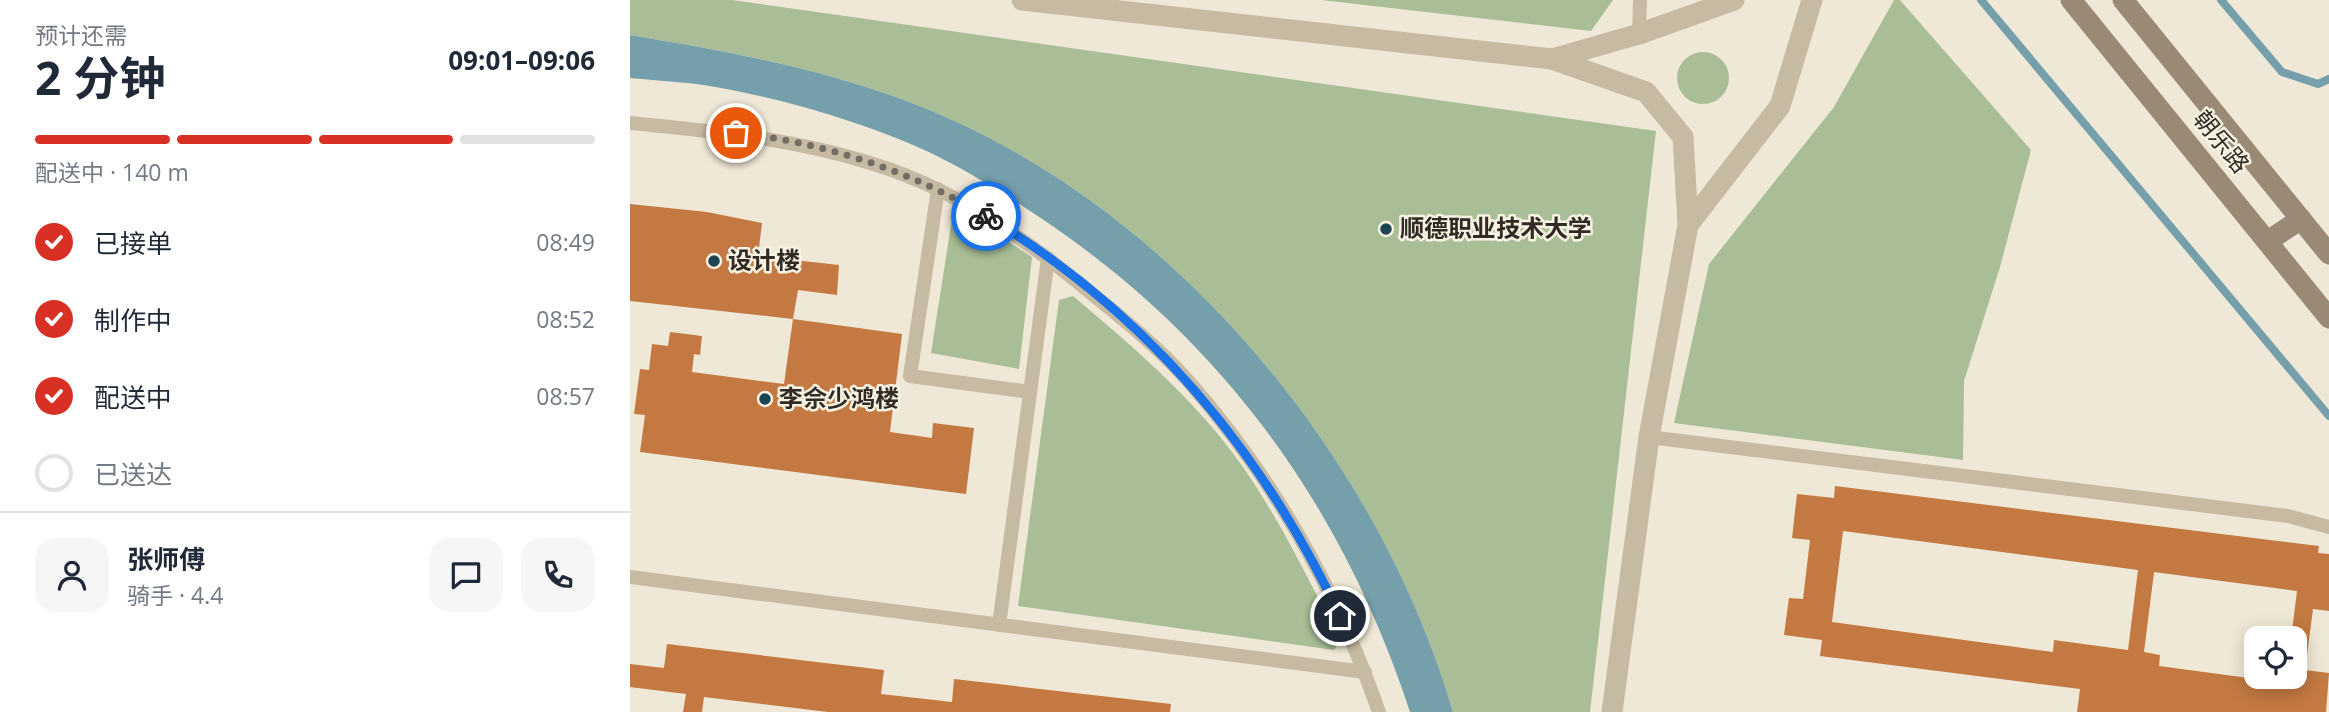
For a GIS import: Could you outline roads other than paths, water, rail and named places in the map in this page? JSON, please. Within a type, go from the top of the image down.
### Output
[{"type":"street","points":[[1022,0],[1552,59],[1646,92],[1683,137],[1688,225],[1649,437],[1612,712]]},
{"type":"street","points":[[1552,59],[1639,34],[1734,0]]},
{"type":"street","points":[[1688,225],[1780,106],[1812,0]]},
{"type":"street","name":"朝乐路","points":[[2071,0],[2329,318]]},
{"type":"street","name":"朝乐路","points":[[2123,0],[2329,254]]},
{"type":"street","points":[[2268,241],[2301,219]]},
{"type":"lane","points":[[1639,34],[1640,0]]},
{"type":"lane","points":[[630,123],[762,136],[904,174],[938,189],[998,224],[1048,258],[1127,322],[1189,381],[1247,452],[1294,526],[1365,672],[1378,712]]},
{"type":"lane","points":[[938,189],[910,376],[1030,392]]},
{"type":"lane","points":[[999,625],[1048,258]]},
{"type":"lane","points":[[1649,437],[2288,516],[2329,527]]},
{"type":"lane","points":[[630,577],[1365,672]]},
{"type":"water","points":[[630,35],[775,62],[882,92],[917,105],[1010,149],[1097,205],[1178,273],[1252,349],[1317,433],[1373,522],[1419,616],[1453,712],[1410,712],[1381,634],[1347,560],[1307,490],[1262,425],[1211,364],[1155,307],[1092,255],[978,178],[946,160],[896,138],[832,115],[765,97],[698,84],[630,78]]},
{"type":"waterway","points":[[1981,0],[2329,416]]},
{"type":"waterway","points":[[2221,0],[2282,72],[2318,84],[2329,79]]},
{"type":"place","name":"顺德职业技术大学","points":[[1386,229]]},
{"type":"place","name":"设计楼","points":[[714,261]]},
{"type":"place","name":"李佘少鸿楼","points":[[765,399]]}]
